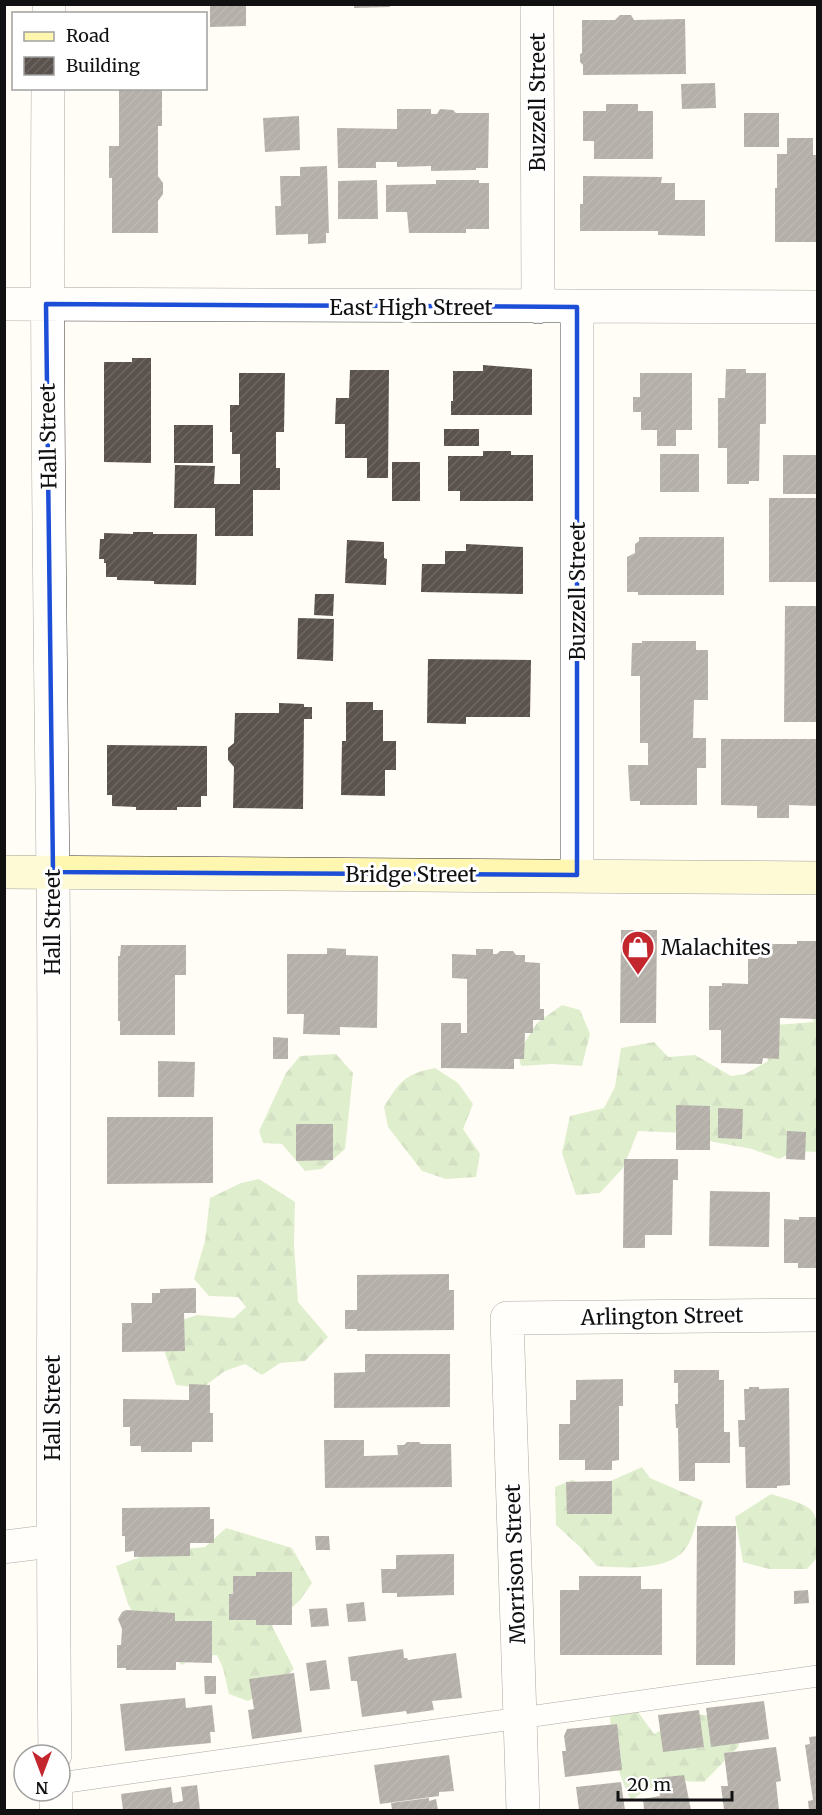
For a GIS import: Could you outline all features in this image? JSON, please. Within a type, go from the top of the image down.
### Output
[{"type":"main road","name":"Bridge Street","points":[[4,872],[818,878]]},
{"type":"street","name":"Buzzell Street","points":[[537,4],[537,307]]},
{"type":"street","name":"Hall Street","points":[[48,90],[46,304],[53,872],[52,1541],[55,1743]]},
{"type":"street","name":"East High Street","points":[[4,304],[818,307]]},
{"type":"street","name":"Buzzell Street","points":[[577,307],[577,875]]},
{"type":"street","name":"Arlington Street","points":[[507,1318],[818,1315]]},
{"type":"street","name":"Morrison Street","points":[[507,1318],[523,1810]]},
{"type":"street","points":[[4,1547],[52,1541]]},
{"type":"lane","points":[[72,1781],[818,1676]]},
{"type":"highlighted area","points":[[46,304],[577,307],[577,875],[53,872]]},
{"type":"green space","points":[[817,967],[817,1152],[795,1151],[779,1159],[752,1149],[714,1142],[686,1133],[638,1131],[623,1168],[600,1193],[576,1195],[562,1153],[570,1116],[604,1108],[615,1087],[621,1048],[654,1042],[668,1057],[695,1055],[731,1076],[745,1074],[768,1061],[763,1026],[814,1022],[806,1002]]},
{"type":"green space","points":[[562,1005],[580,1010],[590,1034],[582,1066],[552,1064],[521,1066],[518,1053],[537,1023]]},
{"type":"green space","points":[[336,1054],[353,1073],[345,1149],[322,1169],[305,1171],[282,1144],[263,1143],[259,1131],[286,1073],[300,1056]]},
{"type":"green space","points":[[435,1068],[458,1083],[473,1104],[463,1129],[480,1154],[476,1177],[446,1179],[422,1171],[388,1127],[384,1107],[394,1091],[410,1076]]},
{"type":"green space","points":[[259,1179],[295,1202],[294,1244],[298,1302],[328,1337],[305,1361],[280,1363],[262,1375],[245,1364],[225,1371],[202,1388],[176,1385],[165,1353],[176,1322],[197,1315],[234,1318],[246,1307],[238,1297],[209,1296],[194,1279],[205,1241],[210,1198],[241,1183]]},
{"type":"green space","points":[[642,1467],[650,1478],[703,1501],[690,1541],[681,1554],[660,1564],[634,1567],[597,1566],[556,1525],[555,1487],[572,1480],[597,1487]]},
{"type":"green space","points":[[771,1494],[799,1503],[813,1512],[817,1529],[817,1558],[807,1569],[769,1569],[743,1562],[735,1517]]},
{"type":"green space","points":[[226,1528],[292,1548],[312,1583],[300,1600],[272,1626],[294,1669],[275,1687],[248,1701],[229,1694],[223,1668],[217,1655],[197,1656],[182,1665],[140,1626],[128,1604],[116,1566],[154,1552],[205,1547]]},
{"type":"green space","points":[[638,1712],[654,1734],[685,1718],[712,1716],[735,1727],[739,1746],[704,1782],[666,1783],[650,1788],[631,1800],[616,1759],[610,1715]]},
{"type":"building","points":[[210,4],[246,4],[246,26],[210,27]]},
{"type":"building","points":[[354,4],[390,4],[390,7],[354,8]]},
{"type":"building","points":[[620,15],[631,15],[634,20],[685,19],[686,74],[583,75],[583,65],[580,62],[582,20],[615,20]]},
{"type":"building","points":[[715,83],[716,108],[682,109],[681,84]]},
{"type":"building","points":[[119,90],[162,90],[162,126],[158,126],[158,176],[163,183],[163,194],[158,201],[158,233],[112,233],[112,178],[109,178],[109,146],[119,146]]},
{"type":"building","points":[[606,104],[638,104],[638,111],[653,111],[653,159],[594,159],[594,141],[583,141],[583,111],[606,111]]},
{"type":"building","points":[[397,109],[431,109],[431,114],[437,114],[440,109],[453,110],[456,113],[489,113],[488,168],[431,171],[431,166],[397,167],[397,162],[376,162],[376,168],[338,168],[337,128],[397,129]]},
{"type":"building","points":[[744,113],[779,113],[779,147],[744,147]]},
{"type":"building","points":[[299,116],[300,150],[265,152],[263,118]]},
{"type":"building","points":[[787,138],[813,138],[813,155],[817,155],[817,242],[775,242],[777,154],[787,154]]},
{"type":"building","points":[[327,166],[329,233],[326,233],[326,243],[308,244],[308,234],[276,235],[275,206],[281,206],[280,176],[300,176],[300,167]]},
{"type":"building","points":[[583,176],[662,177],[661,183],[675,183],[675,200],[705,200],[705,236],[658,235],[658,231],[580,231]]},
{"type":"building","points":[[377,180],[378,219],[338,219],[338,181]]},
{"type":"building","points":[[436,180],[479,180],[479,183],[489,183],[489,229],[466,229],[466,233],[409,233],[407,212],[386,212],[386,185],[436,184]]},
{"type":"building","points":[[132,358],[151,358],[151,463],[104,462],[104,362],[132,362]]},
{"type":"building","points":[[483,365],[532,369],[532,415],[451,415],[453,371],[483,371]]},
{"type":"building","points":[[726,369],[746,369],[746,373],[766,373],[766,424],[760,424],[759,481],[749,481],[749,484],[727,484],[727,448],[718,448],[718,398],[725,398]]},
{"type":"building","points":[[350,370],[389,370],[388,478],[367,478],[367,458],[345,458],[345,424],[335,424],[336,398],[349,398]]},
{"type":"building","points":[[239,373],[285,373],[284,432],[276,432],[276,468],[280,468],[280,490],[253,490],[253,536],[215,536],[215,508],[174,508],[175,465],[215,466],[214,484],[240,484],[240,454],[232,454],[232,432],[230,432],[230,405],[239,405]]},
{"type":"building","points":[[640,373],[692,373],[692,430],[676,430],[676,446],[657,446],[657,430],[641,430],[641,412],[633,412],[633,397],[640,397]]},
{"type":"building","points":[[174,425],[213,425],[213,463],[174,463]]},
{"type":"building","points":[[444,429],[479,429],[479,446],[444,446]]},
{"type":"building","points":[[483,451],[511,451],[511,455],[533,455],[533,501],[460,501],[460,491],[448,491],[448,456],[483,456]]},
{"type":"building","points":[[660,454],[699,454],[699,492],[660,492]]},
{"type":"building","points":[[783,455],[818,455],[818,494],[783,494]]},
{"type":"building","points":[[392,462],[420,462],[420,501],[392,501]]},
{"type":"building","points":[[769,498],[818,498],[818,582],[769,582]]},
{"type":"building","points":[[133,532],[197,534],[196,585],[154,584],[154,581],[117,580],[117,577],[106,577],[106,563],[104,559],[99,559],[100,539],[104,539],[104,533],[133,534]]},
{"type":"building","points":[[639,537],[724,537],[724,595],[638,595],[638,592],[627,592],[627,557],[635,553],[635,544],[639,541]]},
{"type":"building","points":[[347,540],[384,542],[384,558],[387,559],[386,585],[345,583]]},
{"type":"building","points":[[466,544],[523,547],[523,594],[421,592],[422,564],[445,564],[445,551],[466,551]]},
{"type":"building","points":[[315,594],[334,594],[333,616],[314,615]]},
{"type":"building","points":[[785,606],[818,606],[818,722],[784,722]]},
{"type":"building","points":[[298,618],[334,619],[333,661],[297,659]]},
{"type":"building","points":[[642,641],[696,641],[696,650],[708,650],[708,700],[694,700],[693,738],[706,738],[706,768],[697,768],[697,805],[640,805],[640,801],[630,801],[628,765],[648,765],[648,743],[640,743],[640,676],[631,676],[632,643],[642,643]]},
{"type":"building","points":[[428,659],[531,660],[530,717],[466,717],[466,724],[427,723]]},
{"type":"building","points":[[346,702],[373,702],[373,710],[383,710],[383,741],[396,741],[396,770],[385,770],[385,796],[341,795],[342,741],[346,741]]},
{"type":"building","points":[[279,703],[304,704],[304,707],[312,707],[312,719],[304,719],[303,809],[233,808],[234,767],[228,760],[228,748],[234,743],[235,713],[279,713]]},
{"type":"building","points":[[721,739],[818,739],[818,806],[789,805],[789,818],[757,818],[757,806],[721,805]]},
{"type":"building","points":[[107,745],[207,746],[207,796],[201,796],[201,807],[177,807],[177,810],[136,810],[136,807],[112,806],[112,795],[107,795]]},
{"type":"building","name":"Malachites","points":[[621,930],[657,930],[656,1023],[620,1023]]},
{"type":"building","points":[[797,941],[818,941],[818,1019],[780,1018],[779,1059],[763,1058],[762,1064],[721,1063],[721,1030],[709,1030],[709,986],[722,986],[722,983],[748,984],[748,959],[758,959],[758,948],[763,948],[763,944],[797,944]]},
{"type":"building","points":[[121,945],[186,945],[186,975],[175,975],[175,1035],[120,1035],[118,956],[120,956]]},
{"type":"building","points":[[327,948],[346,949],[346,955],[378,956],[377,1028],[340,1027],[340,1035],[303,1034],[304,1014],[287,1014],[287,954],[327,954]]},
{"type":"building","points":[[476,949],[493,949],[493,954],[500,951],[513,951],[516,955],[525,955],[525,962],[540,963],[540,1009],[544,1009],[544,1020],[533,1020],[533,1033],[525,1033],[524,1059],[514,1059],[514,1069],[441,1068],[441,1023],[461,1023],[461,1033],[467,1033],[467,979],[452,978],[452,954],[476,955]]},
{"type":"building","points":[[273,1037],[288,1038],[288,1059],[273,1059]]},
{"type":"building","points":[[158,1061],[195,1062],[194,1097],[158,1097]]},
{"type":"building","points":[[676,1105],[710,1106],[710,1150],[676,1150]]},
{"type":"building","points":[[718,1108],[743,1109],[742,1139],[718,1138]]},
{"type":"building","points":[[107,1117],[213,1117],[213,1183],[107,1184]]},
{"type":"building","points":[[296,1124],[333,1124],[333,1160],[296,1161]]},
{"type":"building","points":[[787,1131],[806,1132],[805,1160],[786,1159]]},
{"type":"building","points":[[624,1159],[678,1159],[678,1180],[673,1180],[672,1235],[645,1235],[645,1248],[623,1248]]},
{"type":"building","points":[[710,1191],[770,1192],[769,1247],[709,1246]]},
{"type":"building","points":[[799,1217],[818,1217],[818,1268],[798,1268],[798,1263],[784,1263],[784,1219],[799,1220]]},
{"type":"building","points":[[449,1274],[449,1290],[454,1290],[454,1330],[357,1331],[357,1329],[345,1329],[345,1310],[357,1310],[357,1275]]},
{"type":"building","points":[[196,1288],[196,1313],[184,1313],[185,1351],[122,1352],[122,1323],[132,1323],[131,1303],[152,1303],[152,1293],[160,1293],[160,1289]]},
{"type":"building","points":[[365,1354],[450,1354],[450,1407],[334,1408],[334,1373],[365,1372]]},
{"type":"building","points":[[674,1370],[719,1370],[719,1380],[724,1380],[724,1432],[730,1432],[730,1463],[695,1463],[695,1481],[679,1481],[675,1404],[678,1404],[678,1383],[674,1383]]},
{"type":"building","points":[[623,1379],[623,1406],[619,1406],[619,1460],[612,1461],[612,1470],[585,1470],[585,1460],[559,1460],[559,1424],[570,1424],[570,1400],[576,1400],[576,1380]]},
{"type":"building","points":[[189,1384],[210,1385],[213,1442],[192,1442],[192,1452],[141,1452],[141,1446],[130,1446],[130,1427],[123,1427],[123,1399],[189,1400]]},
{"type":"building","points":[[749,1387],[789,1388],[790,1485],[777,1486],[777,1488],[746,1488],[745,1447],[739,1447],[738,1420],[745,1420],[744,1389],[749,1389]]},
{"type":"building","points":[[324,1440],[364,1440],[364,1456],[398,1455],[397,1445],[404,1445],[407,1442],[451,1444],[452,1487],[325,1488]]},
{"type":"building","points":[[612,1481],[612,1514],[567,1514],[566,1482]]},
{"type":"building","points":[[210,1507],[210,1519],[214,1519],[214,1543],[190,1543],[190,1556],[134,1557],[134,1551],[125,1552],[125,1536],[122,1536],[122,1508]]},
{"type":"building","points":[[697,1526],[736,1526],[735,1665],[696,1665]]},
{"type":"building","points":[[315,1536],[329,1536],[330,1550],[316,1550]]},
{"type":"building","points":[[454,1554],[454,1595],[397,1597],[397,1593],[382,1593],[381,1569],[396,1569],[396,1555]]},
{"type":"building","points":[[256,1572],[292,1572],[292,1625],[256,1625],[256,1620],[229,1620],[229,1594],[233,1594],[233,1576],[256,1576]]},
{"type":"building","points":[[579,1576],[641,1576],[641,1589],[662,1589],[662,1655],[560,1655],[560,1590],[579,1590]]},
{"type":"building","points":[[808,1590],[809,1603],[794,1604],[794,1591]]},
{"type":"building","points":[[364,1602],[366,1621],[348,1622],[346,1604]]},
{"type":"building","points":[[327,1608],[329,1626],[311,1627],[309,1609]]},
{"type":"building","points":[[126,1610],[175,1613],[175,1621],[212,1621],[212,1663],[176,1662],[176,1670],[117,1668],[117,1645],[121,1645],[122,1629],[118,1619]]},
{"type":"building","points":[[403,1649],[404,1658],[408,1660],[456,1653],[462,1698],[432,1701],[434,1710],[362,1717],[357,1681],[351,1681],[348,1657]]},
{"type":"building","points":[[326,1660],[330,1689],[310,1691],[306,1663]]},
{"type":"building","points":[[294,1673],[302,1732],[252,1739],[248,1710],[254,1709],[249,1679]]},
{"type":"building","points":[[204,1676],[216,1676],[216,1694],[205,1694]]},
{"type":"building","points":[[185,1698],[186,1708],[212,1705],[215,1732],[210,1732],[211,1743],[125,1751],[120,1704]]},
{"type":"building","points":[[764,1701],[769,1739],[711,1747],[706,1708]]},
{"type":"building","points":[[699,1710],[704,1747],[663,1752],[658,1715]]},
{"type":"building","points":[[617,1724],[622,1770],[565,1777],[562,1751],[566,1751],[564,1736],[567,1729]]},
{"type":"building","points":[[818,1736],[818,1810],[809,1810],[808,1801],[813,1800],[805,1745],[810,1744],[809,1737]]},
{"type":"building","points":[[776,1747],[781,1781],[776,1782],[779,1810],[724,1810],[721,1786],[728,1786],[724,1753]]},
{"type":"building","points":[[449,1755],[454,1791],[439,1792],[439,1796],[380,1804],[374,1765]]},
{"type":"building","points":[[684,1775],[691,1810],[644,1810],[643,1799],[660,1796],[657,1778]]},
{"type":"building","points":[[621,1782],[625,1810],[579,1810],[576,1787]]},
{"type":"building","points":[[197,1785],[200,1810],[123,1810],[121,1794],[171,1787],[173,1803],[183,1801],[181,1787]]},
{"type":"building","points":[[429,1798],[429,1801],[436,1799],[438,1810],[392,1810],[391,1803]]},
{"type":"place","name":"Malachites","points":[[638,976]]}]
